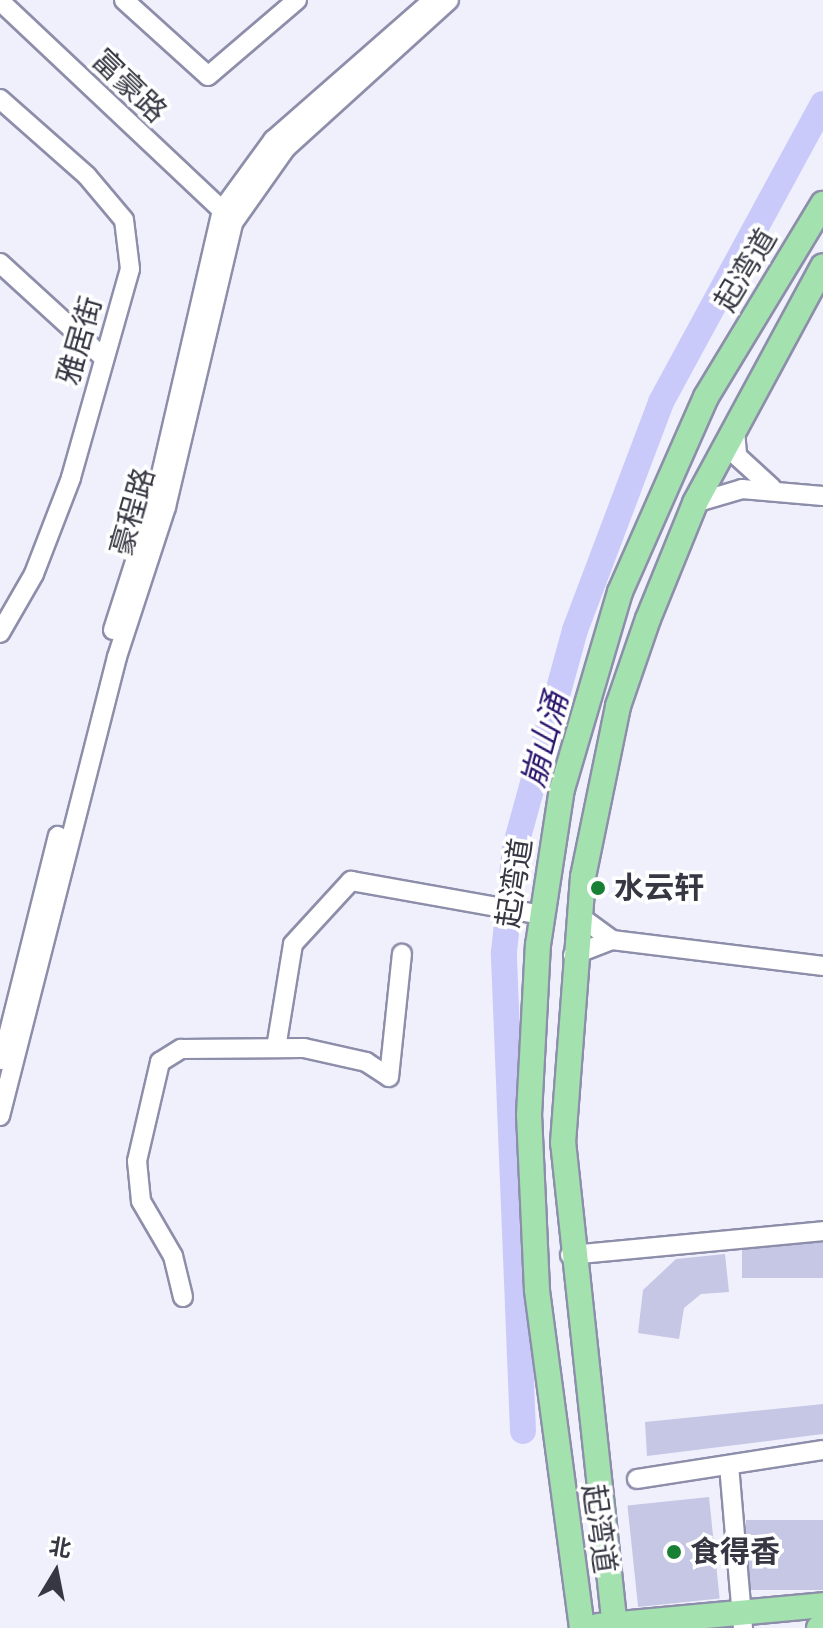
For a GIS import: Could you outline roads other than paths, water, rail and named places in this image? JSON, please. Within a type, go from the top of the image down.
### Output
[{"type":"main road","name":"起湾道","points":[[582,1628],[560,1481],[537,1290],[529,1115],[533,913],[562,789],[620,592],[706,397],[823,204]]},
{"type":"main road","name":"起湾道","points":[[614,1626],[570,1255],[563,1143],[578,915],[618,706],[695,503],[823,266]]},
{"type":"main road","points":[[560,1481],[597,1476]]},
{"type":"main road","points":[[582,1628],[743,1620],[823,1605]]},
{"type":"street","points":[[124,0],[208,76],[297,0]]},
{"type":"street","name":"豪程路","points":[[0,1066],[108,645],[156,496],[222,210],[273,140],[433,0]]},
{"type":"street","name":"豪程路","points":[[0,1116],[117,657],[166,507],[233,223],[286,148],[449,0]]},
{"type":"street","name":"富豪路","points":[[0,1],[222,210]]},
{"type":"street","name":"雅居街","points":[[0,99],[87,176],[124,220],[130,269],[71,478],[34,574],[0,633]]},
{"type":"street","points":[[0,263],[104,358]]},
{"type":"street","points":[[735,428],[737,456],[772,488]]},
{"type":"street","points":[[695,503],[726,490],[772,488],[823,496]]},
{"type":"street","points":[[276,1048],[293,944],[351,881],[533,913]]},
{"type":"street","points":[[578,915],[612,940]]},
{"type":"street","points":[[573,955],[612,940],[823,966]]},
{"type":"street","points":[[183,1297],[173,1256],[141,1201],[137,1161],[160,1062],[181,1049],[276,1048],[366,1062],[389,1077],[402,954]]},
{"type":"street","points":[[570,1255],[823,1231]]},
{"type":"street","points":[[637,1479],[823,1450]]},
{"type":"street","points":[[729,1465],[743,1620]]},
{"type":"waterway","name":"崩山涌","points":[[523,1431],[504,952],[515,848],[575,630],[661,402],[823,104]]},
{"type":"place","name":"水云轩","points":[[598,888]]},
{"type":"place","name":"食得香","points":[[674,1552]]}]
